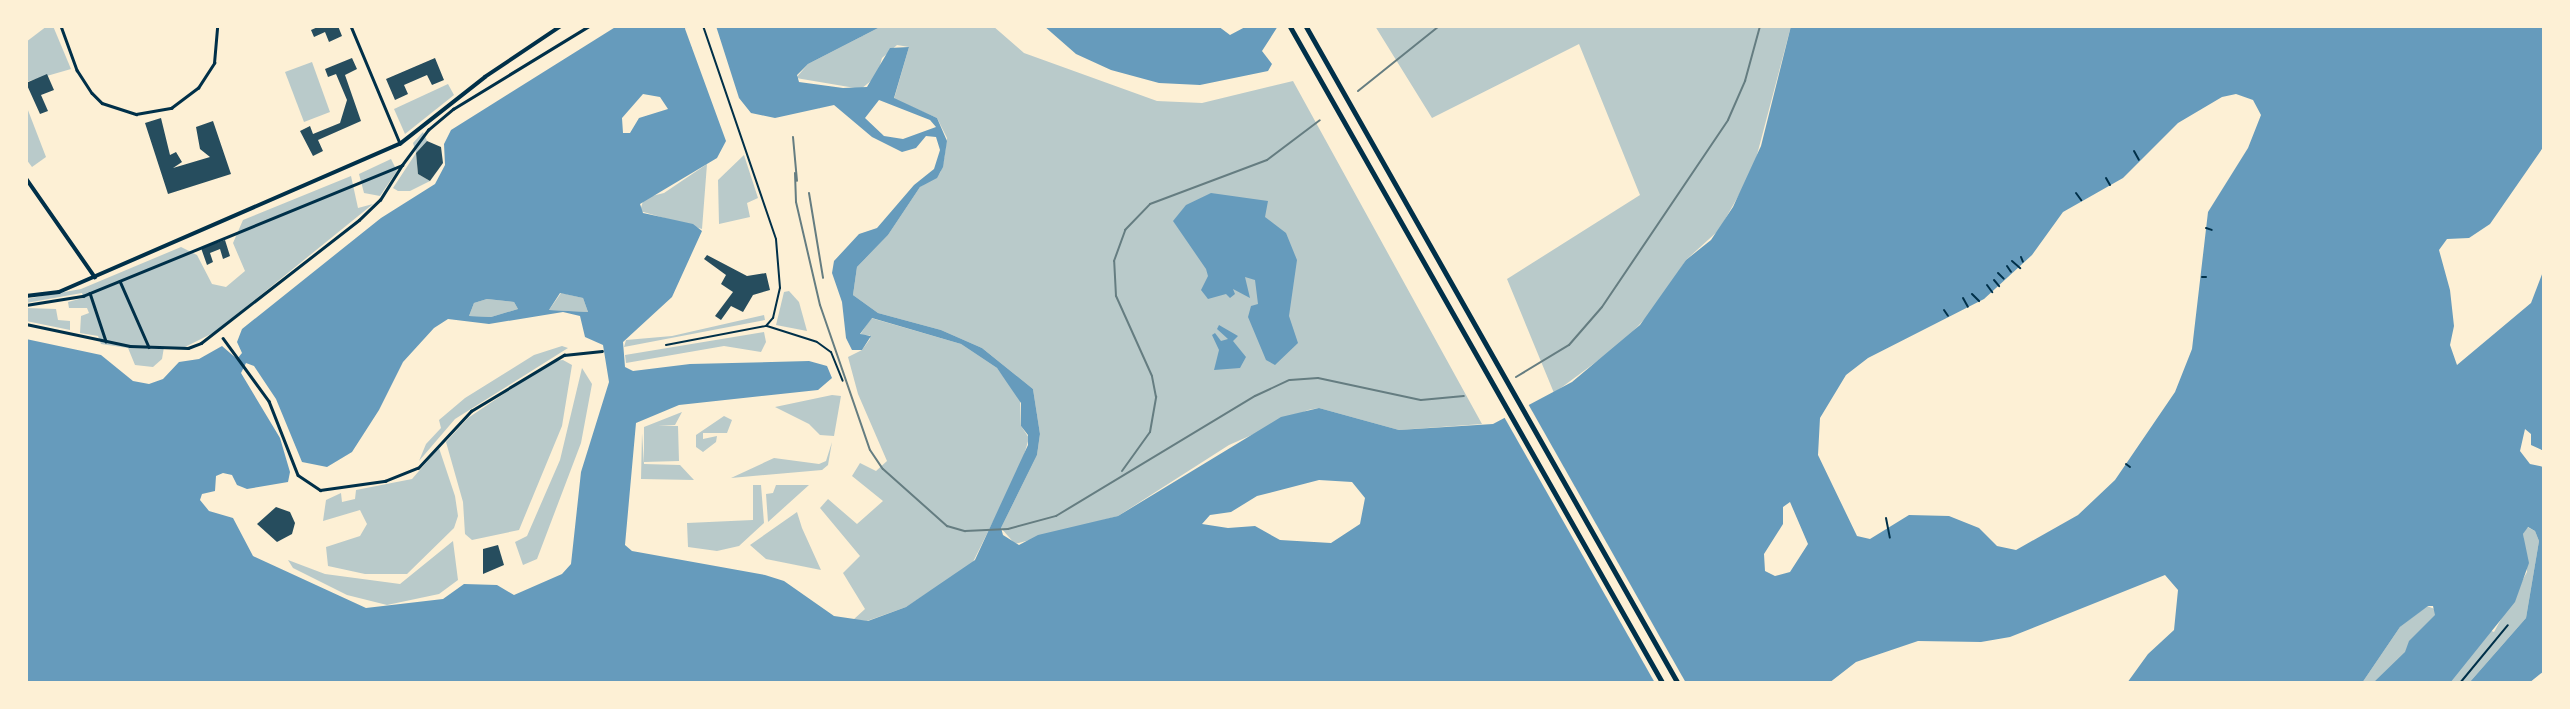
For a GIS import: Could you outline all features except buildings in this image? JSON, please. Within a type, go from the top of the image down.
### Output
[{"type":"main road","points":[[1290,26],[1663,683]]},
{"type":"main road","points":[[1306,26],[1678,683]]},
{"type":"street","points":[[61,26],[77,69],[92,93],[102,103],[136,114],[171,108],[198,88],[214,63],[217,26]]},
{"type":"street","points":[[351,26],[400,144]]},
{"type":"street","points":[[26,296],[59,292],[400,144],[480,80],[561,26]]},
{"type":"street","points":[[26,324],[149,348],[188,348],[218,332],[359,220],[380,200],[428,130],[453,109],[589,26]]},
{"type":"street","points":[[26,305],[90,293],[402,165]]},
{"type":"street","points":[[26,178],[95,277]]},
{"type":"street","points":[[120,281],[149,348]]},
{"type":"street","points":[[90,293],[106,341]]},
{"type":"street","points":[[223,338],[269,401],[298,475],[320,490],[385,481],[421,466],[471,411],[564,355],[602,351]]},
{"type":"lane","points":[[703,26],[776,239],[780,288],[773,318],[766,326]]},
{"type":"lane","points":[[666,345],[766,326],[825,348],[843,380]]},
{"type":"path","points":[[2134,151],[2139,160]]},
{"type":"path","points":[[2106,178],[2110,185]]},
{"type":"path","points":[[2076,193],[2081,200]]},
{"type":"path","points":[[2206,228],[2212,230]]},
{"type":"path","points":[[2021,257],[2023,262]]},
{"type":"path","points":[[2012,261],[2020,268]]},
{"type":"path","points":[[2007,266],[2011,272]]},
{"type":"path","points":[[1998,273],[2004,279]]},
{"type":"path","points":[[1994,280],[1998,286]]},
{"type":"path","points":[[1987,285],[1992,292]]},
{"type":"path","points":[[1972,294],[1979,301]]},
{"type":"path","points":[[1963,298],[1968,307]]},
{"type":"path","points":[[1944,310],[1948,316]]},
{"type":"path","points":[[2126,464],[2130,467]]},
{"type":"path","points":[[1886,518],[1890,538]]},
{"type":"path","points":[[2460,683],[2508,625]]},
{"type":"shaded area","points":[[47,26],[53,26],[71,69],[26,82],[26,42]]},
{"type":"shaded area","points":[[882,26],[993,26],[1024,53],[1157,101],[1202,103],[1293,81],[1482,424],[1399,430],[1319,408],[1308,410],[1229,445],[1118,516],[1015,544],[1001,528],[1037,455],[1040,434],[1033,389],[982,348],[941,330],[878,313],[853,295],[857,267],[888,235],[920,187],[940,173],[944,160],[947,138],[937,118],[894,99],[909,47],[897,45],[882,58],[877,76],[861,89],[796,78],[808,64]]},
{"type":"shaded area","points":[[1375,26],[1791,26],[1753,170],[1719,230],[1686,260],[1656,307],[1623,342],[1554,393],[1507,279],[1640,195],[1579,44],[1432,118]]},
{"type":"shaded area","points":[[312,62],[330,112],[304,122],[285,72]]},
{"type":"shaded area","points":[[448,84],[454,95],[405,134],[394,109]]},
{"type":"shaded area","points":[[26,105],[46,157],[32,167],[26,159]]},
{"type":"shaded area","points":[[423,132],[427,141],[416,153],[413,143]]},
{"type":"shaded area","points":[[416,153],[418,174],[430,181],[410,191],[398,191],[393,188]]},
{"type":"shaded area","points":[[744,155],[758,198],[747,203],[750,217],[719,224],[718,180]]},
{"type":"shaded area","points":[[391,159],[397,171],[380,196],[364,193],[359,174]]},
{"type":"shaded area","points":[[707,164],[702,229],[640,211],[644,198],[664,193]]},
{"type":"shaded area","points":[[351,176],[358,208],[373,204],[215,332],[185,347],[164,347],[162,359],[153,367],[135,365],[128,348],[101,344],[98,336],[80,333],[81,316],[89,313],[87,308],[69,308],[68,302],[83,298],[82,293],[26,303],[26,299],[81,289],[181,247],[197,255],[212,284],[226,287],[245,271],[233,243],[243,220]]},
{"type":"shaded area","points":[[789,291],[799,302],[807,331],[776,325],[784,292]]},
{"type":"shaded area","points":[[561,293],[583,298],[588,312],[549,310]]},
{"type":"shaded area","points":[[487,299],[514,302],[518,309],[491,317],[469,316],[474,303]]},
{"type":"shaded area","points":[[26,308],[56,309],[58,320],[70,321],[70,330],[26,321]]},
{"type":"shaded area","points":[[764,315],[765,320],[624,347],[626,340],[672,336]]},
{"type":"shaded area","points":[[871,318],[961,344],[997,368],[1020,399],[1021,426],[1029,438],[1021,465],[972,564],[906,607],[867,621],[853,620],[865,609],[843,573],[860,556],[820,508],[828,499],[857,524],[883,501],[852,476],[860,463],[876,471],[887,461],[858,394],[848,357],[862,350],[870,339],[870,335],[860,335]]},
{"type":"shaded area","points":[[764,332],[766,342],[761,352],[724,346],[626,363],[625,355]]},
{"type":"shaded area","points":[[562,346],[568,348],[455,419],[419,461],[426,444],[441,428],[439,420],[465,398],[534,355]]},
{"type":"shaded area","points":[[563,360],[572,365],[562,426],[519,530],[472,540],[465,534],[463,502],[446,442],[468,418],[553,361]]},
{"type":"shaded area","points":[[582,368],[592,384],[581,443],[537,559],[523,565],[515,542],[527,536],[560,460]]},
{"type":"shaded area","points":[[832,395],[841,396],[834,436],[820,435],[809,424],[775,407]]},
{"type":"shaded area","points":[[682,412],[675,425],[658,426],[678,426],[679,461],[644,462],[644,427]]},
{"type":"shaded area","points":[[724,416],[732,420],[727,433],[703,433],[703,439],[717,436],[716,442],[703,452],[696,447],[696,435]]},
{"type":"shaded area","points":[[642,433],[644,464],[680,465],[694,480],[641,479]]},
{"type":"shaded area","points":[[832,442],[828,465],[822,470],[731,478],[774,458],[819,464],[826,461]]},
{"type":"shaded area","points":[[439,448],[455,496],[458,516],[454,528],[407,574],[365,574],[328,566],[326,547],[360,536],[367,524],[360,510],[323,521],[326,500],[341,493],[342,502],[355,499],[356,490],[412,479]]},
{"type":"shaded area","points":[[753,485],[761,485],[764,523],[739,546],[717,551],[688,547],[687,523],[753,520]]},
{"type":"shaded area","points":[[776,485],[809,485],[768,522],[766,494],[773,493]]},
{"type":"shaded area","points":[[797,512],[821,570],[766,559],[750,545]]},
{"type":"shaded area","points":[[2527,527],[2535,531],[2539,541],[2526,618],[2469,683],[2362,683],[2400,627],[2427,606],[2494,632],[2527,572],[2523,534]]},
{"type":"shaded area","points":[[453,541],[458,580],[439,594],[387,605],[347,595],[293,568],[288,560],[325,574],[400,584]]},
{"type":"water","points":[[617,26],[684,26],[726,141],[717,158],[640,204],[643,213],[693,224],[702,231],[672,297],[623,342],[625,367],[633,371],[690,364],[809,361],[827,366],[832,378],[818,390],[679,405],[636,423],[625,545],[632,551],[765,575],[784,581],[834,616],[868,621],[906,607],[975,560],[1028,445],[1028,435],[1021,426],[1021,403],[997,368],[961,344],[872,318],[860,334],[871,336],[862,350],[852,350],[846,338],[842,302],[832,273],[834,261],[859,234],[877,228],[914,185],[934,169],[940,150],[936,137],[926,136],[916,148],[902,152],[872,137],[834,105],[775,118],[751,113],[739,98],[716,26],[882,26],[808,64],[797,75],[799,82],[843,88],[867,87],[890,48],[909,47],[894,98],[937,118],[947,141],[943,167],[937,178],[920,187],[888,235],[857,267],[853,295],[878,313],[941,330],[982,348],[1033,389],[1040,434],[1037,455],[1001,528],[1003,535],[1019,545],[1038,535],[1118,516],[1281,417],[1319,408],[1399,430],[1493,424],[1572,382],[1640,325],[1686,260],[1711,240],[1733,207],[1761,146],[1791,26],[2544,26],[2544,146],[2490,224],[2469,238],[2447,239],[2439,250],[2450,290],[2454,326],[2450,345],[2457,365],[2531,303],[2544,269],[2544,451],[2531,445],[2531,434],[2525,429],[2520,451],[2530,464],[2544,467],[2544,671],[2529,683],[2469,683],[2526,618],[2539,541],[2535,531],[2528,527],[2523,534],[2529,563],[2515,602],[2450,683],[2373,683],[2405,652],[2409,641],[2435,615],[2433,606],[2428,606],[2400,627],[2362,683],[2127,683],[2148,654],[2174,630],[2178,590],[2165,575],[2010,637],[1981,642],[1918,641],[1856,662],[1829,683],[26,683],[26,339],[101,355],[133,381],[149,384],[163,379],[179,362],[199,359],[222,346],[237,359],[242,353],[237,342],[242,329],[381,218],[435,184],[445,165],[444,144],[451,130]],"holes":[[[643,94],[660,97],[668,109],[639,118],[630,133],[623,133],[622,118]],[[2236,94],[2253,100],[2261,115],[2248,148],[2208,212],[2192,349],[2175,392],[2115,480],[2078,515],[2016,550],[1997,546],[1979,528],[1949,516],[1909,515],[1870,539],[1857,536],[1818,455],[1820,418],[1846,375],[1868,358],[1984,299],[2032,255],[2063,212],[2123,178],[2178,123],[2222,97]],[[879,100],[930,120],[936,127],[903,139],[884,136],[865,118]],[[560,293],[583,298],[588,312],[549,310]],[[487,299],[514,302],[518,309],[491,317],[469,316],[474,303]],[[563,312],[580,316],[585,337],[603,345],[609,382],[581,472],[571,564],[562,574],[514,595],[497,585],[464,584],[443,599],[366,608],[253,556],[233,518],[209,511],[200,500],[202,494],[215,491],[216,476],[223,473],[232,475],[237,485],[247,489],[288,482],[290,472],[280,438],[241,373],[246,363],[254,366],[276,399],[302,462],[327,467],[352,452],[379,410],[403,362],[434,328],[448,319],[489,324]],[[1319,480],[1352,482],[1365,498],[1360,524],[1331,543],[1280,540],[1255,526],[1228,528],[1202,524],[1210,515],[1231,512],[1257,496]],[[1790,502],[1808,544],[1790,572],[1775,576],[1765,571],[1764,554],[1783,524],[1783,507]]]},
{"type":"water","points":[[1044,26],[1218,26],[1230,35],[1247,26],[1278,26],[1262,51],[1272,64],[1268,71],[1200,85],[1159,83],[1111,70],[1076,54]]},
{"type":"water","points":[[1211,193],[1268,201],[1265,217],[1286,233],[1297,260],[1289,316],[1298,343],[1275,365],[1266,360],[1248,317],[1251,306],[1258,304],[1255,280],[1245,277],[1250,298],[1233,289],[1235,294],[1230,298],[1226,294],[1208,299],[1201,290],[1208,276],[1206,269],[1173,221],[1186,205]]},
{"type":"water","points":[[1219,325],[1238,336],[1233,341],[1246,357],[1240,368],[1214,370],[1219,350],[1212,335],[1215,333],[1221,341],[1228,339],[1217,329]]},
{"type":"pier","points":[[1527,402],[1686,683],[1655,683],[1503,415]]},
{"type":"railway","points":[[1358,91],[1439,26]]},
{"type":"railway","points":[[1516,377],[1569,345],[1602,307],[1728,120],[1745,81],[1760,26]]},
{"type":"railway","points":[[1122,471],[1150,432],[1156,397],[1152,376],[1116,296],[1114,261],[1125,230],[1150,204],[1267,160],[1320,120]]},
{"type":"railway","points":[[793,137],[797,181]]},
{"type":"railway","points":[[795,173],[796,202],[820,305],[870,450],[883,469],[947,526],[965,531],[1008,529],[1056,516],[1255,396],[1290,380],[1318,378],[1421,400],[1464,396]]},
{"type":"railway","points":[[809,193],[823,278]]}]
